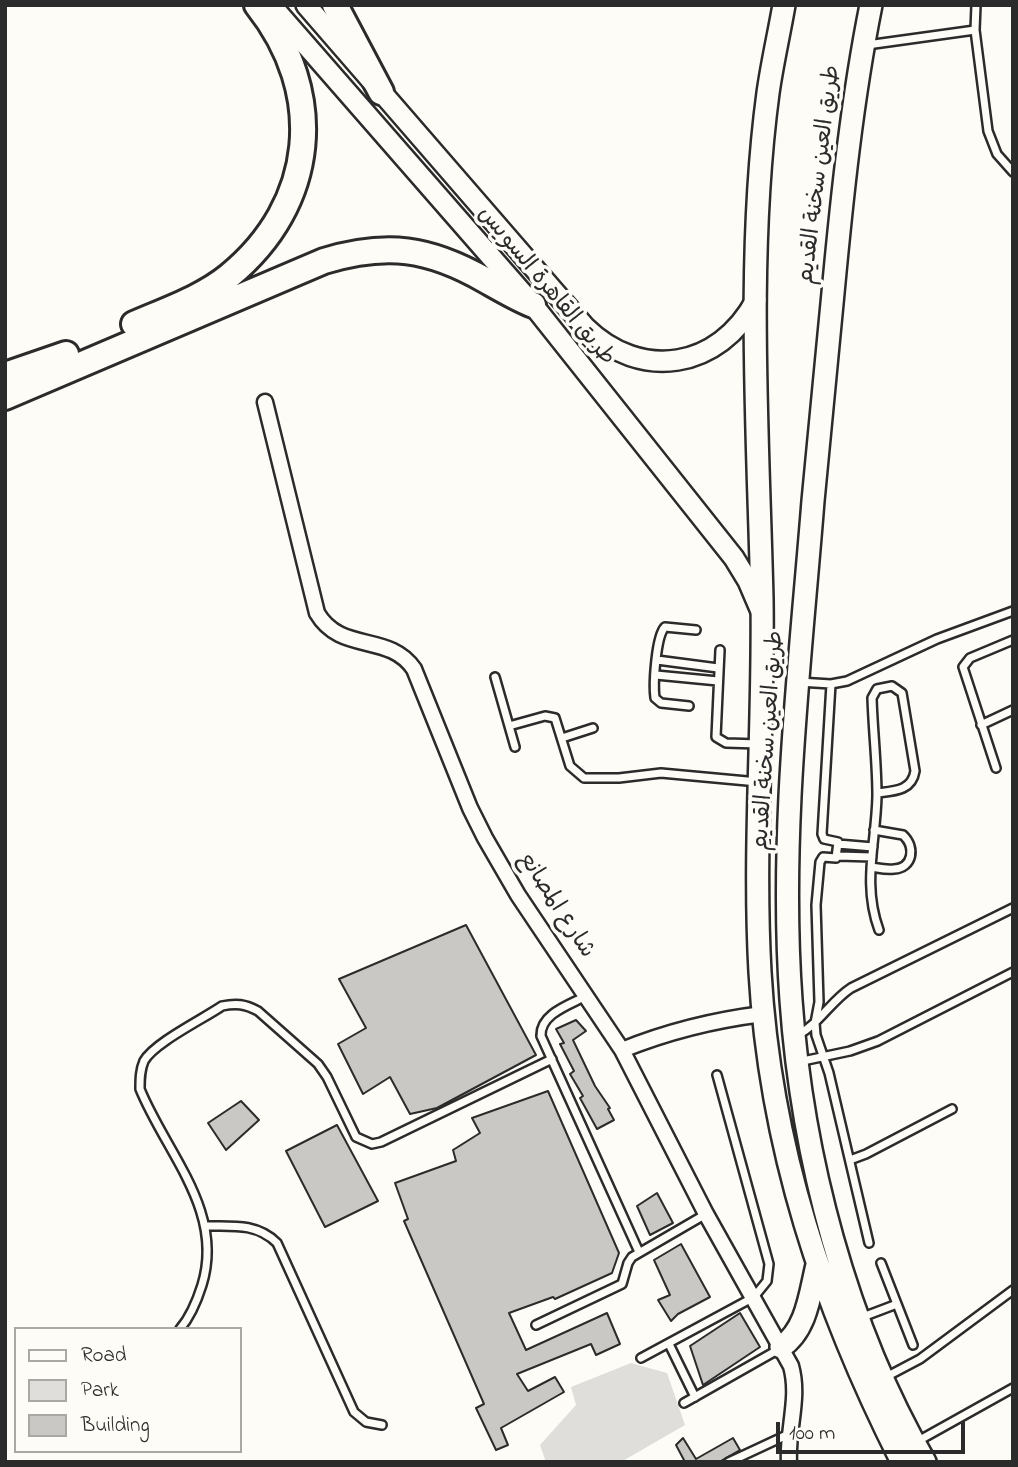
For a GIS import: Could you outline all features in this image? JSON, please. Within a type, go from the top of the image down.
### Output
[{"type":"highway","points":[[5,374],[54,359],[214,287],[245,261],[275,225],[295,185],[303,137],[302,113],[299,90],[286,49],[257,5]]},
{"type":"highway","points":[[335,5],[381,92]]},
{"type":"highway","points":[[5,397],[324,261],[365,251],[412,251],[438,257],[533,305]]},
{"type":"main road","name":"طريق القاهرة السويس","points":[[271,5],[533,305],[734,558],[748,581],[762,614]]},
{"type":"main road","name":"طريق القاهرة السويس","points":[[306,5],[585,327],[606,345],[631,356],[657,361],[698,355],[732,334],[756,300]]},
{"type":"main road","name":"طريق العين سخنة القديم","points":[[785,5],[768,93],[757,226],[762,614],[758,782],[759,931],[763,1014],[789,1171],[817,1265],[860,1374],[902,1462]]},
{"type":"main road","name":"طريق العين سخنة القديم","points":[[871,5],[840,217],[816,472],[788,842],[789,951],[797,1062],[804,1115],[817,1173],[859,1318],[883,1378],[925,1462]]},
{"type":"main road","points":[[781,1348],[799,1328],[817,1265]]},
{"type":"street","name":"شارع المصانع","points":[[265,402],[317,613],[322,622],[340,636],[390,649],[409,663],[485,838],[518,895],[622,1050],[706,1214],[791,1366],[795,1383],[789,1462]]},
{"type":"street","points":[[622,1050],[693,1026],[763,1014]]},
{"type":"lane","points":[[976,5],[975,30],[988,131],[997,154],[1013,172]]},
{"type":"lane","points":[[863,46],[975,30]]},
{"type":"lane","points":[[799,682],[831,684],[847,681],[937,639],[1013,611]]},
{"type":"lane","points":[[689,706],[656,700],[654,695],[657,660],[660,632],[665,626],[696,630]]},
{"type":"lane","points":[[996,768],[963,671],[964,663],[970,657],[1013,640]]},
{"type":"lane","points":[[720,650],[716,737],[726,743],[759,744]]},
{"type":"lane","points":[[657,660],[718,668]]},
{"type":"lane","points":[[656,675],[718,681]]},
{"type":"lane","points":[[495,677],[516,747]]},
{"type":"lane","points":[[831,684],[822,834],[824,839],[837,841],[838,844],[873,847]]},
{"type":"lane","points":[[877,793],[908,786],[915,771],[902,693],[892,686],[877,689],[872,698],[877,793],[870,900],[879,930]]},
{"type":"lane","points":[[981,725],[1013,710]]},
{"type":"lane","points":[[509,726],[552,716],[557,721],[570,766],[584,778],[630,778],[661,774],[758,782]]},
{"type":"lane","points":[[562,738],[593,728]]},
{"type":"lane","points":[[871,867],[902,867],[911,858],[912,852],[904,835],[874,830]]},
{"type":"lane","points":[[838,844],[838,856]]},
{"type":"lane","points":[[869,1243],[815,1023],[819,1002],[816,935],[820,862],[823,858],[838,856],[872,857]]},
{"type":"lane","points":[[794,1037],[815,1023],[833,1002],[851,988],[1013,908]]},
{"type":"lane","points":[[797,1062],[878,1041],[1013,972]]},
{"type":"lane","points":[[586,996],[544,1021],[541,1037],[639,1252]]},
{"type":"lane","points":[[181,1327],[197,1301],[206,1273],[206,1226],[199,1203],[140,1089],[140,1074],[145,1060],[154,1049],[222,1006],[234,1003],[247,1005],[306,1053],[327,1077],[356,1137],[372,1144],[552,1059]]},
{"type":"lane","points":[[640,1358],[754,1297],[767,1281],[769,1264],[717,1075]]},
{"type":"lane","points":[[850,1160],[952,1109]]},
{"type":"lane","points":[[536,1325],[622,1284],[628,1264],[639,1252],[706,1214]]},
{"type":"lane","points":[[206,1226],[254,1228],[277,1243],[354,1412],[366,1422],[382,1424]]},
{"type":"lane","points":[[881,1263],[913,1345]]},
{"type":"lane","points":[[883,1378],[912,1365],[1013,1290]]},
{"type":"lane","points":[[859,1318],[897,1304]]},
{"type":"lane","points":[[669,1344],[695,1397]]},
{"type":"lane","points":[[684,1403],[781,1348]]},
{"type":"lane","points":[[914,1443],[1013,1388]]},
{"type":"lane","points":[[729,1462],[790,1433]]},
{"type":"green space","points":[[631,1363],[667,1373],[685,1425],[621,1462],[546,1462],[540,1445],[576,1405],[571,1387]]},
{"type":"building","points":[[466,925],[536,1055],[437,1108],[410,1114],[390,1077],[363,1094],[338,1044],[366,1028],[339,979]]},
{"type":"building","points":[[576,1020],[586,1031],[573,1040],[614,1120],[597,1129],[570,1074],[574,1071],[560,1044],[564,1043],[556,1029]]},
{"type":"building","points":[[548,1091],[619,1253],[612,1273],[555,1299],[553,1297],[509,1313],[526,1350],[607,1313],[620,1344],[596,1355],[591,1344],[517,1374],[528,1391],[555,1377],[564,1392],[501,1428],[508,1445],[496,1450],[476,1408],[484,1404],[404,1221],[408,1219],[395,1183],[456,1161],[453,1150],[480,1133],[472,1118]]},
{"type":"building","points":[[241,1101],[259,1120],[226,1150],[208,1123]]},
{"type":"building","points":[[337,1125],[378,1201],[325,1227],[286,1151]]},
{"type":"building","points":[[657,1193],[673,1223],[650,1235],[637,1206]]},
{"type":"building","points":[[681,1244],[710,1297],[678,1314],[671,1321],[658,1300],[670,1295],[654,1260]]},
{"type":"building","points":[[740,1313],[760,1347],[703,1385],[690,1346]]},
{"type":"building","points":[[683,1438],[696,1459],[733,1438],[740,1450],[719,1462],[685,1462],[676,1445]]}]
